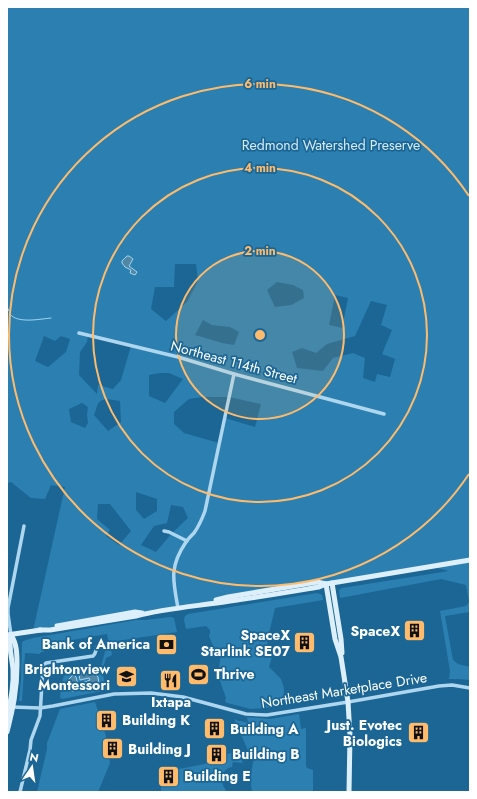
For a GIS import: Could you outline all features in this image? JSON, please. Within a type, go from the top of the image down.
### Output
[{"type":"main road","points":[[9,635],[39,630],[50,630],[202,604],[319,587],[329,583],[470,560]]},
{"type":"main road","points":[[329,583],[341,639],[348,702],[350,735],[349,792]]},
{"type":"main road","points":[[7,732],[17,678],[17,654],[14,641],[9,635]]},
{"type":"main road","points":[[7,717],[11,707]]},
{"type":"street","name":"Northeast 114th Street","points":[[79,332],[384,414]]},
{"type":"street","points":[[178,608],[173,582],[173,572],[177,558],[187,540],[198,527],[205,510],[234,374]]},
{"type":"street","points":[[9,635],[8,608],[24,526]]},
{"type":"street","points":[[164,531],[187,540]]},
{"type":"street","points":[[20,792],[31,740],[40,716],[44,665],[46,663],[93,656],[99,644]]},
{"type":"street","name":"Northeast Marketplace Drive","points":[[11,707],[40,708],[109,695],[151,693],[179,697],[246,714],[258,715],[274,714],[439,686],[452,685],[470,688]]},
{"type":"green space","name":"Redmond Watershed Preserve","points":[[7,7],[470,7],[470,612],[445,616],[453,660],[458,664],[470,667],[470,680],[449,679],[450,671],[440,611],[466,606],[469,602],[466,585],[441,579],[340,598],[339,590],[342,588],[449,571],[429,566],[326,584],[317,582],[149,613],[135,612],[33,631],[65,487],[51,485],[45,499],[31,498],[11,482],[7,483]],"holes":[[[175,264],[196,264],[198,281],[187,302],[166,321],[151,309],[155,287],[174,287]],[[277,282],[293,285],[303,290],[304,298],[291,305],[275,307],[267,290]],[[335,295],[348,298],[342,328],[329,325]],[[371,301],[387,305],[381,325],[392,330],[382,354],[395,359],[390,377],[377,374],[375,382],[363,378],[365,358],[353,353],[333,358],[323,371],[297,368],[292,352],[302,348],[316,353],[327,344],[355,336]],[[203,320],[212,325],[230,327],[239,332],[234,345],[222,343],[195,335]],[[88,335],[131,346],[121,380],[113,389],[98,385],[97,394],[79,375],[80,352],[87,342]],[[44,336],[55,341],[61,336],[70,339],[66,352],[48,367],[35,361]],[[169,373],[183,379],[165,403],[149,396],[149,375]],[[202,397],[229,397],[261,404],[255,427],[225,418],[219,443],[184,433],[174,424],[174,412],[189,399]],[[107,399],[120,401],[121,422],[108,431],[94,415],[100,401]],[[82,403],[88,407],[88,423],[85,428],[71,422],[69,409]],[[136,492],[157,499],[157,511],[144,519],[136,510]],[[98,504],[110,504],[131,531],[119,545],[106,536],[110,530],[97,519]],[[171,505],[183,507],[188,518],[172,533],[156,552],[141,545],[154,526],[167,523]]]},
{"type":"green space","points":[[317,593],[322,595],[323,600],[275,608],[267,642],[272,657],[269,667],[281,679],[284,688],[283,705],[251,709],[227,703],[225,701],[226,698],[218,675],[221,653],[214,648],[209,636],[210,630],[206,626],[186,629],[184,620],[185,616],[188,614]]},
{"type":"green space","points":[[170,617],[174,618],[177,632],[110,642],[112,655],[106,658],[103,667],[107,690],[62,699],[60,697],[63,678],[66,674],[82,669],[81,667],[85,666],[100,670],[106,648],[105,644],[109,643],[107,634],[43,645],[44,652],[41,652],[40,654],[25,653],[22,701],[19,700],[22,642],[33,638],[136,620]],"holes":[[[86,671],[94,673],[98,685],[80,684],[90,680],[89,678],[80,680],[79,674]]]},
{"type":"green space","points":[[95,702],[106,736],[110,763],[98,792],[37,792],[47,743],[60,709]]},
{"type":"green space","points":[[299,714],[301,729],[306,728],[306,766],[307,768],[313,770],[313,792],[252,792],[251,774],[255,756],[250,755],[235,719],[248,723],[247,717],[270,719]]},
{"type":"green space","points":[[237,750],[243,763],[233,762],[232,767],[224,772],[222,782],[227,792],[161,792],[161,788],[179,773],[179,769],[205,764]]},
{"type":"shaded area","points":[[127,256],[133,259],[129,266],[137,272],[135,275],[130,273],[131,270],[125,267],[122,263]]},
{"type":"shaded area","points":[[86,671],[94,673],[98,677],[99,684],[82,688],[80,684],[90,680],[89,678],[80,680],[79,674]]},
{"type":"shaded area","points":[[73,675],[76,677],[79,689],[73,691],[69,690],[68,688],[69,679]]},
{"type":"waterway","points":[[7,307],[9,311]]},
{"type":"waterway","points":[[10,314],[13,317],[23,320],[51,318]]},
{"type":"place","name":"SpaceX","points":[[415,631]]},
{"type":"place","name":"SpaceX Starlink SE07","points":[[305,643]]},
{"type":"place","name":"Bank of America","points":[[166,644]]},
{"type":"place","name":"Thrive","points":[[199,674]]},
{"type":"place","name":"Brightonview Montessori","points":[[126,677]]},
{"type":"place","name":"Ixtapa","points":[[171,680]]},
{"type":"place","name":"Building K","points":[[106,720]]},
{"type":"place","name":"Building A","points":[[215,729]]},
{"type":"place","name":"Just. Evotec Biologics","points":[[418,733]]},
{"type":"place","name":"Building J","points":[[113,749]]},
{"type":"place","name":"Building B","points":[[216,754]]},
{"type":"place","name":"Building E","points":[[168,776]]}]
